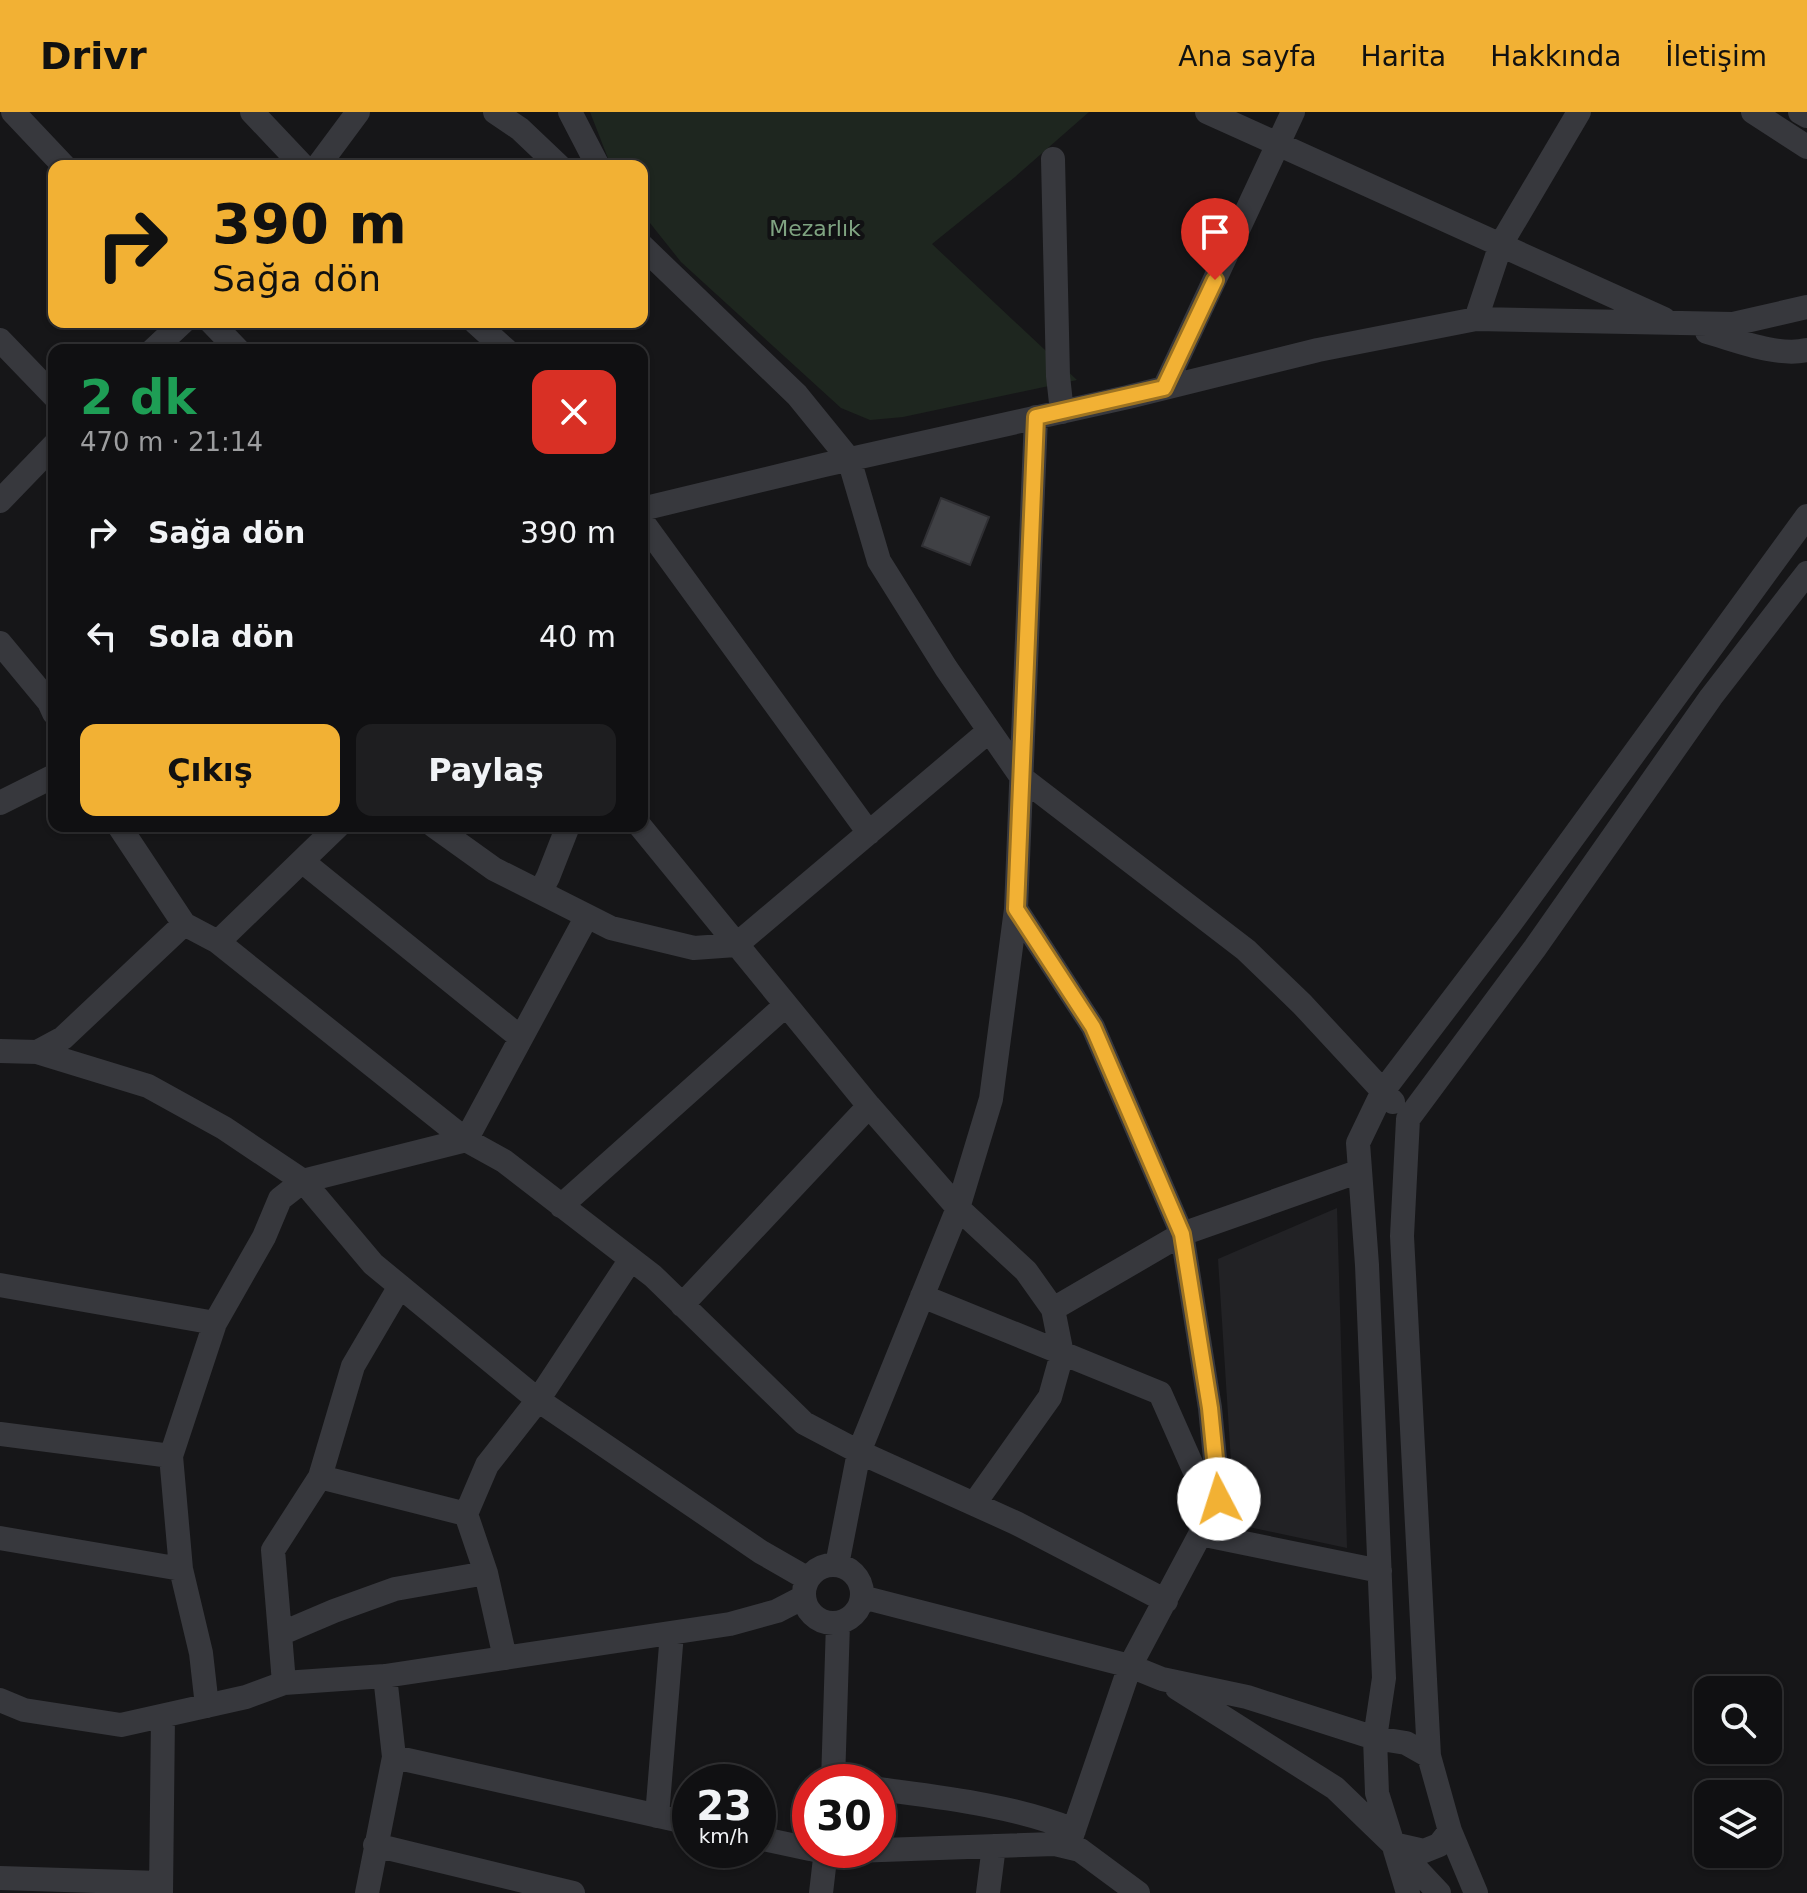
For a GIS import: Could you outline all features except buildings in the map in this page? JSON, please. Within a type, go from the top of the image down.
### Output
[{"type":"street","points":[[13,112],[58,160]]},
{"type":"street","points":[[252,112],[297,160]]},
{"type":"street","points":[[322,160],[358,112]]},
{"type":"street","points":[[495,112],[520,129],[553,160]]},
{"type":"street","points":[[570,112],[595,160]]},
{"type":"street","points":[[1207,112],[1673,323],[1768,349],[1805,353]]},
{"type":"street","points":[[1164,388],[1293,112]]},
{"type":"street","points":[[1476,319],[1501,244],[1579,112]]},
{"type":"street","points":[[1753,112],[1807,147]]},
{"type":"street","points":[[1800,112],[1807,116]]},
{"type":"street","points":[[1053,159],[1058,376],[1062,412]]},
{"type":"street","points":[[648,252],[797,395],[849,459],[879,561],[946,668],[1022,778],[1246,950],[1302,1004],[1408,1119]]},
{"type":"street","points":[[648,508],[1318,350],[1476,319],[1733,324],[1807,307]]},
{"type":"street","points":[[159,344],[177,328]]},
{"type":"street","points":[[217,328],[232,344]]},
{"type":"street","points":[[482,328],[499,344]]},
{"type":"street","points":[[0,340],[48,390]]},
{"type":"street","points":[[837,1565],[859,1452],[958,1208],[991,1099],[1016,909],[1036,417]]},
{"type":"street","points":[[0,501],[48,451]]},
{"type":"street","points":[[1408,1893],[1377,1793],[1375,1738],[1384,1678],[1367,1265],[1358,1143],[1383,1091],[1519,912],[1807,516]]},
{"type":"street","points":[[648,529],[869,833]]},
{"type":"street","points":[[1476,1893],[1450,1831],[1429,1756],[1402,1236],[1408,1119],[1535,948],[1711,697],[1807,573]]},
{"type":"street","points":[[0,643],[48,701]]},
{"type":"street","points":[[442,832],[494,869],[611,928],[694,948],[736,945],[989,731]]},
{"type":"street","points":[[0,803],[48,779]]},
{"type":"street","points":[[123,832],[184,924],[218,942],[466,1140],[504,1161],[653,1276],[804,1423],[859,1452],[1016,1523],[1166,1601]]},
{"type":"street","points":[[218,942],[332,832]]},
{"type":"street","points":[[540,892],[566,832]]},
{"type":"street","points":[[645,832],[869,1106],[958,1208],[1026,1271],[1053,1309],[1062,1354],[1050,1397],[974,1504]]},
{"type":"street","points":[[302,861],[521,1038]]},
{"type":"street","points":[[1016,909],[1093,1027],[1182,1234],[1210,1408],[1219,1499],[1130,1666],[1071,1839]]},
{"type":"street","points":[[207,1706],[201,1653],[181,1569],[171,1456],[215,1323],[264,1237],[280,1199],[303,1181],[466,1140],[587,916]]},
{"type":"street","points":[[37,1052],[63,1038],[184,924]]},
{"type":"street","points":[[561,1206],[786,1005]]},
{"type":"street","points":[[0,1051],[37,1052],[148,1086],[224,1128],[303,1181],[373,1264],[538,1400],[761,1552],[806,1588],[807,1606],[820,1620],[838,1623],[854,1614],[862,1597],[858,1580],[837,1565],[820,1568],[806,1588],[777,1611],[730,1624],[385,1676],[284,1683],[246,1697],[121,1725],[24,1710],[0,1700]]},
{"type":"street","points":[[682,1305],[869,1106]]},
{"type":"street","points":[[1053,1309],[1182,1234],[1360,1171]]},
{"type":"street","points":[[505,1658],[486,1573],[466,1514],[487,1465],[538,1400],[631,1259]]},
{"type":"street","points":[[0,1285],[215,1323]]},
{"type":"street","points":[[284,1683],[273,1550],[320,1477],[353,1366],[400,1286]]},
{"type":"street","points":[[922,1296],[1160,1393],[1195,1472],[1219,1499]]},
{"type":"street","points":[[0,1434],[171,1456]]},
{"type":"street","points":[[320,1477],[466,1514]]},
{"type":"street","points":[[1200,1534],[1380,1571]]},
{"type":"street","points":[[0,1538],[181,1569]]},
{"type":"street","points":[[280,1634],[395,1589],[486,1573]]},
{"type":"street","points":[[862,1597],[1130,1666],[1162,1679],[1335,1788],[1439,1893]]},
{"type":"street","points":[[834,1764],[838,1623]]},
{"type":"street","points":[[657,1816],[672,1633]]},
{"type":"street","points":[[367,1893],[394,1757],[385,1676]]},
{"type":"street","points":[[1162,1679],[1247,1697],[1375,1738],[1406,1743],[1429,1756]]},
{"type":"street","points":[[1,1871],[160,1888],[163,1716]]},
{"type":"street","points":[[394,1757],[672,1819]]},
{"type":"street","points":[[896,1791],[970,1801],[1045,1818],[1080,1850],[1138,1893]]},
{"type":"street","points":[[1393,1844],[1424,1851],[1439,1845],[1450,1831]]},
{"type":"street","points":[[896,1848],[1055,1844],[1071,1839]]},
{"type":"street","points":[[375,1845],[573,1893]]},
{"type":"street","points":[[988,1893],[994,1846]]},
{"type":"street","points":[[820,1868],[821,1893]]},
{"type":"shaded area","points":[[1337,1208],[1347,1548],[1235,1524],[1218,1259]]},
{"type":"green space","name":"Mezarlık","points":[[590,112],[1089,112],[932,244],[1077,380],[903,417],[870,420],[841,408],[681,262],[648,221],[648,160],[609,160]]},
{"type":"route","points":[[1215,280],[1164,388],[1036,417],[1016,909],[1093,1027],[1182,1234],[1210,1408],[1219,1499]]}]
